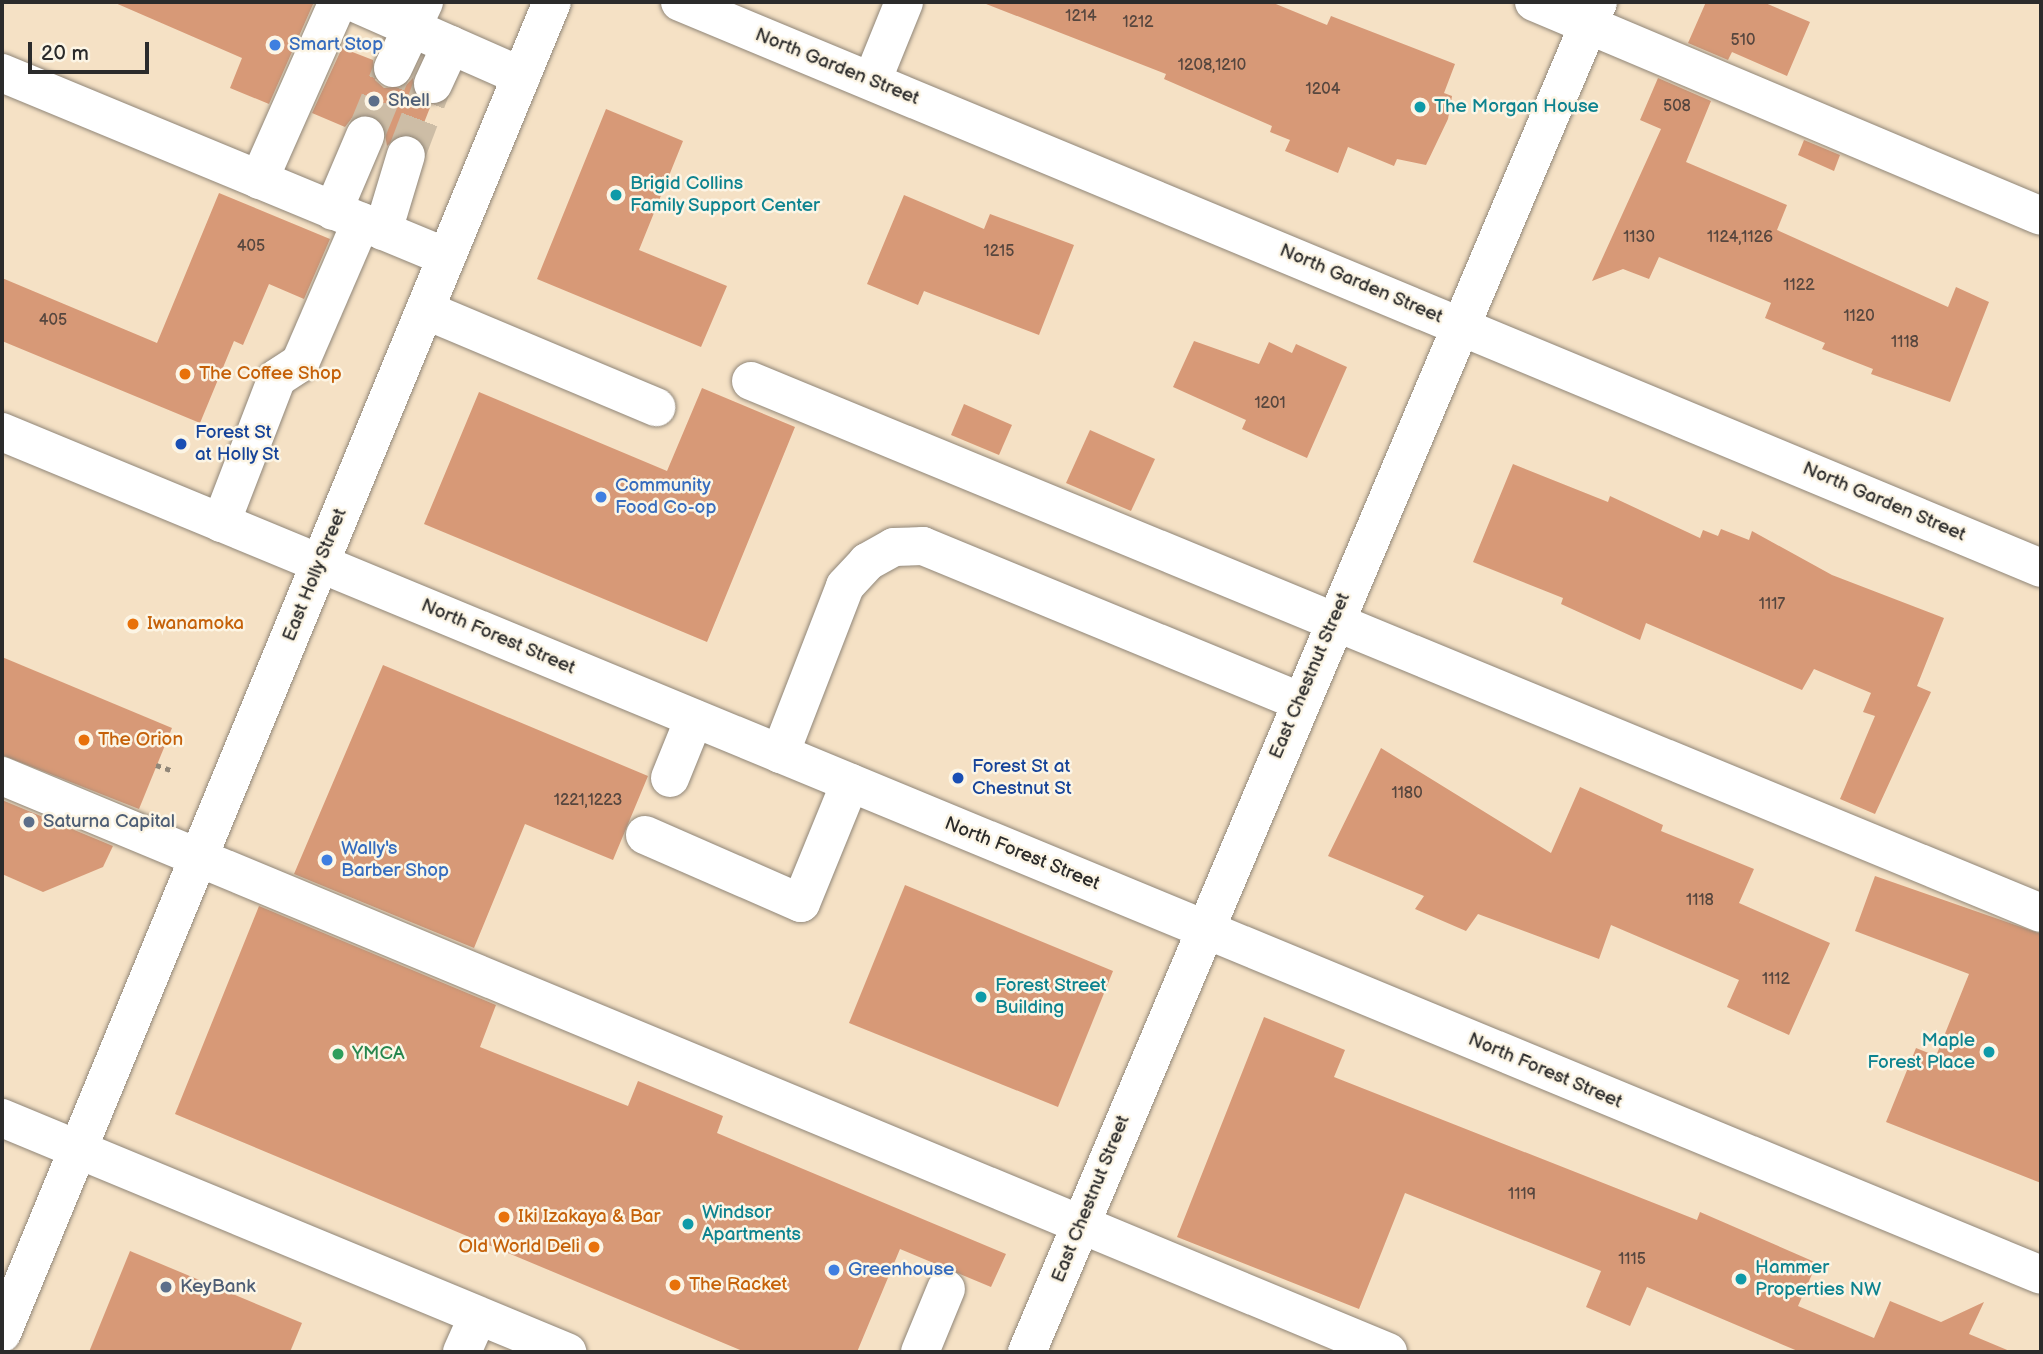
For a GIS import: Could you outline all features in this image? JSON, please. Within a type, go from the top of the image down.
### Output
[{"type":"main road","points":[[260,180],[338,2]]},
{"type":"main road","points":[[353,2],[418,15],[451,46],[521,76]]},
{"type":"main road","name":"East Holly Street","points":[[2,1333],[552,2]]},
{"type":"main road","name":"North Garden Street","points":[[680,2],[2041,568]]},
{"type":"main road","points":[[872,81],[904,2]]},
{"type":"main road","points":[[1534,2],[1594,13],[2041,216]]},
{"type":"main road","name":"East Chestnut Street","points":[[1027,1352],[1299,701],[1594,13]]},
{"type":"main road","points":[[393,68],[418,15]]},
{"type":"main road","points":[[433,84],[451,46]]},
{"type":"main road","points":[[2,73],[446,257]]},
{"type":"main road","points":[[359,221],[365,136]]},
{"type":"main road","points":[[221,523],[277,378],[300,363],[359,221],[406,155]]},
{"type":"main road","points":[[425,310],[656,407]]},
{"type":"main road","points":[[751,381],[2041,913]]},
{"type":"main road","name":"North Forest Street","points":[[2,432],[2041,1275]]},
{"type":"main road","points":[[780,754],[845,586],[867,562],[894,547],[923,545],[1299,701]]},
{"type":"main road","points":[[670,778],[694,719]]},
{"type":"main road","points":[[2,776],[1388,1352]]},
{"type":"main road","points":[[645,835],[801,904],[850,783]]},
{"type":"main road","points":[[2,1118],[567,1352]]},
{"type":"main road","points":[[920,1352],[946,1289]]},
{"type":"main road","points":[[463,1352],[478,1316]]},
{"type":"path","points":[[156,765],[173,771]]},
{"type":"building","points":[[113,2],[314,2],[269,104],[230,88],[242,58]]},
{"type":"building","points":[[981,2],[1271,2],[1327,25],[1331,16],[1455,64],[1444,93],[1452,96],[1448,119],[1426,165],[1397,159],[1394,166],[1348,147],[1338,173],[1285,151],[1290,140],[1270,132],[1272,126],[1164,79],[1166,74]]},
{"type":"building","points":[[1706,2],[1763,2],[1810,22],[1787,76],[1732,52],[1728,60],[1688,43]]},
{"type":"building","points":[[342,48],[373,60],[375,80],[384,88],[405,86],[413,78],[415,96],[431,105],[418,138],[400,134],[387,146],[383,123],[373,116],[352,118],[345,127],[312,113]]},
{"type":"building","points":[[1658,78],[1711,101],[1686,162],[1787,205],[1777,230],[1948,307],[1956,287],[1989,302],[1950,402],[1871,374],[1873,369],[1822,349],[1825,343],[1765,318],[1771,303],[1659,257],[1649,279],[1623,269],[1592,281],[1661,129],[1640,120]]},
{"type":"building","name":"Brigid Collins Family Support Center","points":[[606,109],[683,141],[639,250],[727,286],[701,347],[537,279]]},
{"type":"building","points":[[1804,140],[1840,155],[1834,171],[1798,155]]},
{"type":"building","points":[[219,193],[330,239],[304,299],[269,284],[243,345],[234,341],[200,423],[2,341],[2,278],[157,343]]},
{"type":"building","points":[[904,195],[984,229],[990,214],[1074,245],[1039,335],[924,291],[918,305],[867,284]]},
{"type":"building","points":[[1194,341],[1259,364],[1269,342],[1292,353],[1296,344],[1347,367],[1307,458],[1242,429],[1246,420],[1173,387]]},
{"type":"building","name":"Community Food Co-op","points":[[702,388],[795,427],[707,642],[424,524],[479,392],[667,471]]},
{"type":"building","points":[[964,404],[1012,425],[999,455],[951,435]]},
{"type":"building","points":[[1090,430],[1155,459],[1131,511],[1066,483]]},
{"type":"building","points":[[1513,464],[1608,502],[1610,496],[1700,538],[1703,530],[1718,536],[1721,529],[1749,540],[1752,531],[1832,575],[1944,618],[1917,686],[1931,692],[1875,814],[1840,799],[1875,716],[1863,712],[1871,693],[1814,669],[1802,690],[1646,623],[1640,640],[1561,604],[1563,598],[1473,562]]},
{"type":"building","name":"The Orion","points":[[2,657],[172,728],[139,809],[2,755]]},
{"type":"building","points":[[383,665],[648,776],[613,860],[525,824],[474,948],[294,874]]},
{"type":"building","points":[[1381,748],[1551,853],[1580,787],[1663,825],[1661,831],[1754,869],[1739,903],[1830,943],[1789,1035],[1727,1007],[1739,980],[1611,925],[1599,959],[1478,914],[1466,931],[1415,909],[1424,896],[1328,856]]},
{"type":"building","name":"Saturna Capital","points":[[2,800],[113,846],[103,867],[43,892],[2,874]]},
{"type":"building","name":"Maple Forest Place","points":[[1875,876],[2041,934],[2041,1183],[1886,1122],[1916,1048],[1936,1056],[1969,974],[1855,931]]},
{"type":"building","name":"Forest Street Building","points":[[905,885],[1113,971],[1058,1107],[849,1023]]},
{"type":"building","points":[[259,906],[496,1005],[480,1047],[628,1106],[638,1081],[723,1116],[717,1133],[1006,1254],[991,1287],[900,1249],[857,1352],[745,1352],[175,1114]]},
{"type":"building","points":[[1264,1017],[1345,1050],[1334,1077],[1697,1220],[1700,1212],[1817,1263],[1798,1306],[1874,1338],[1890,1301],[1941,1322],[1984,1302],[1969,1334],[2012,1352],[1800,1352],[1647,1287],[1630,1326],[1586,1307],[1601,1271],[1405,1193],[1359,1309],[1177,1237]]},
{"type":"building","name":"KeyBank","points":[[130,1251],[302,1323],[290,1352],[89,1352]]},
{"type":"tunnel","points":[[365,136],[393,68]]},
{"type":"tunnel","points":[[406,155],[433,84]]},
{"type":"place","name":"Smart Stop","points":[[275,45]]},
{"type":"place","name":"Shell","points":[[374,101]]},
{"type":"place","name":"The Morgan House","points":[[1420,107]]},
{"type":"place","name":"Brigid Collins Family Support Center","points":[[616,195]]},
{"type":"place","name":"The Coffee Shop","points":[[185,374]]},
{"type":"place","name":"Forest St at Holly St","points":[[181,444]]},
{"type":"place","name":"Community Food Co-op","points":[[601,497]]},
{"type":"place","name":"Iwanamoka","points":[[133,624]]},
{"type":"place","name":"The Orion","points":[[84,740]]},
{"type":"place","name":"Forest St at Chestnut St","points":[[958,778]]},
{"type":"place","name":"Saturna Capital","points":[[29,822]]},
{"type":"place","name":"Wally's Barber Shop","points":[[327,860]]},
{"type":"place","name":"Forest Street Building","points":[[981,997]]},
{"type":"place","name":"Maple Forest Place","points":[[1989,1052]]},
{"type":"place","name":"YMCA","points":[[338,1054]]},
{"type":"place","name":"Iki Izakaya & Bar","points":[[504,1217]]},
{"type":"place","name":"Windsor Apartments","points":[[688,1224]]},
{"type":"place","name":"Old World Deli","points":[[594,1247]]},
{"type":"place","name":"Greenhouse","points":[[834,1270]]},
{"type":"place","name":"Hammer Properties NW","points":[[1741,1279]]},
{"type":"place","name":"The Racket","points":[[675,1285]]},
{"type":"place","name":"KeyBank","points":[[166,1287]]}]
